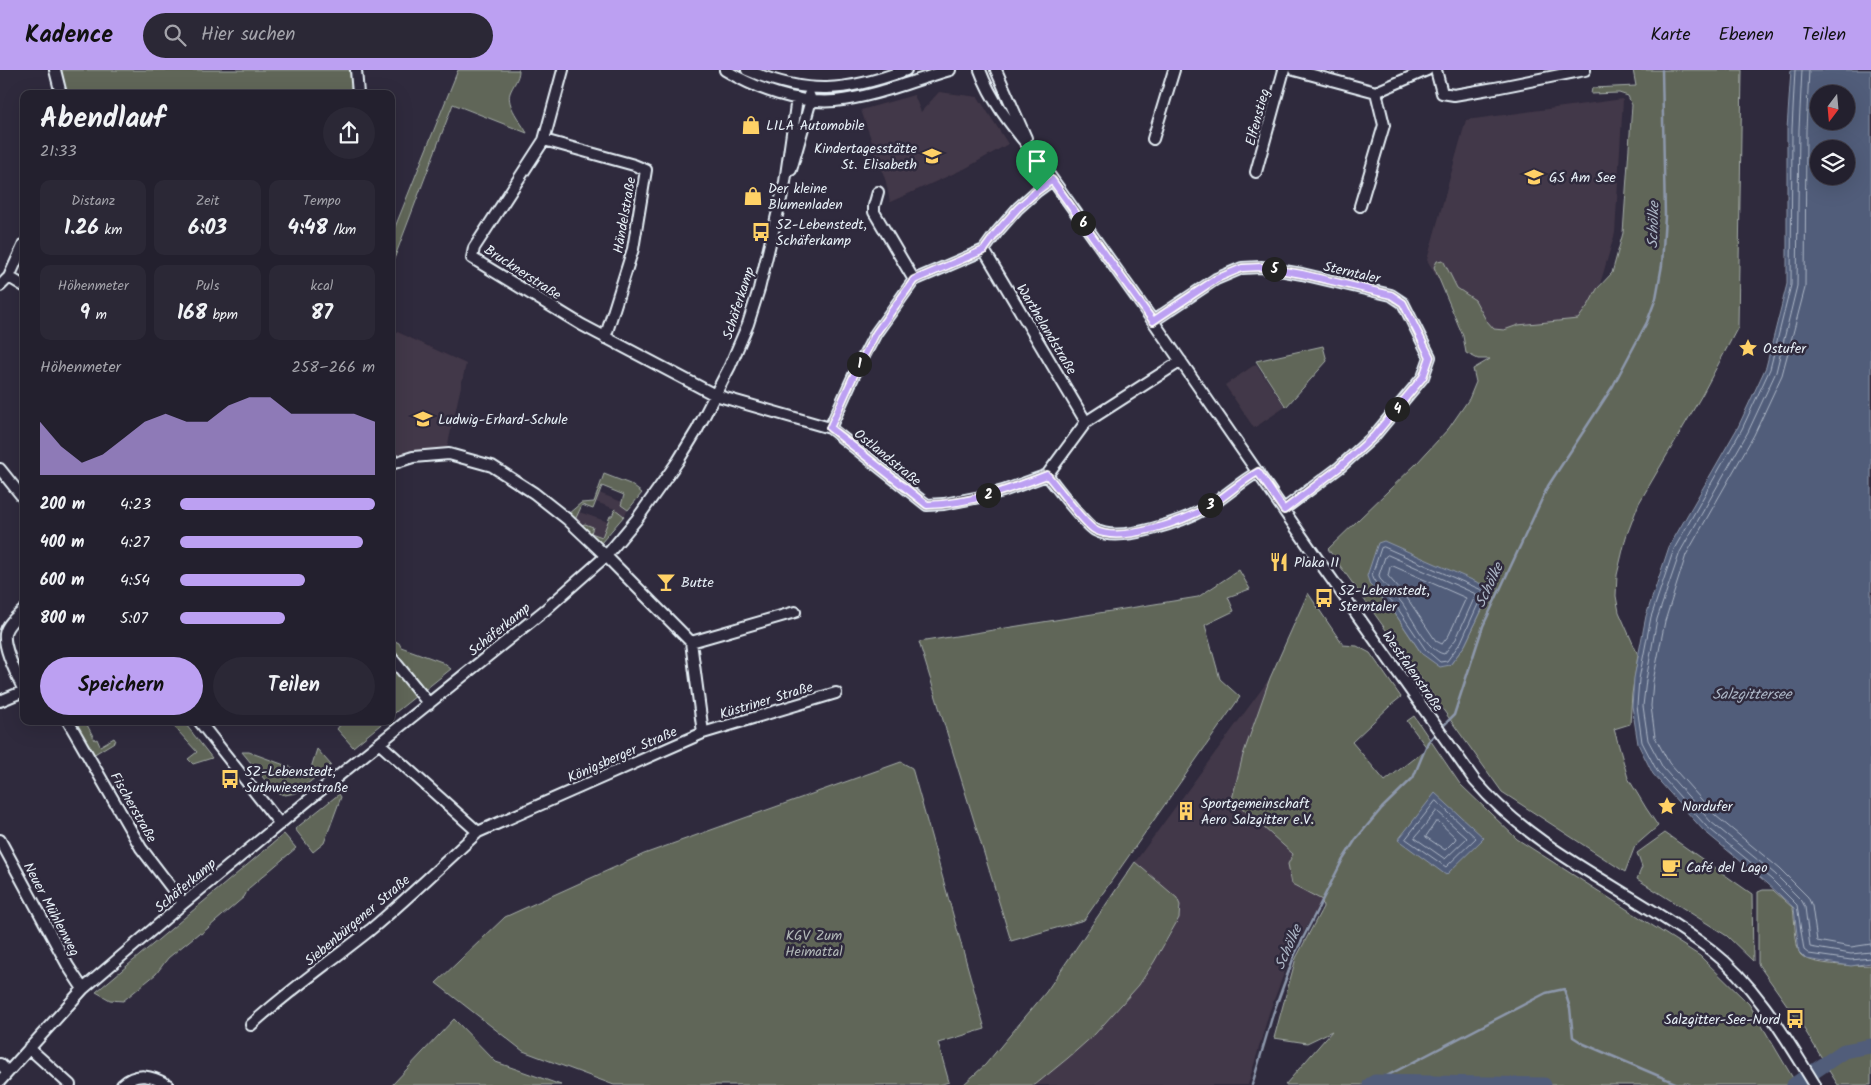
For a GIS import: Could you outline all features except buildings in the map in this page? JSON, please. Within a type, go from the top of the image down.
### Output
[{"type":"street","points":[[55,70],[60,90]]},
{"type":"street","points":[[356,70],[358,90]]},
{"type":"street","name":"Brucknerstraße","points":[[563,70],[544,140],[474,248],[472,258],[532,296],[605,338],[715,395]]},
{"type":"street","points":[[725,70],[742,80],[797,98],[811,100],[835,100],[865,96],[950,70]]},
{"type":"street","points":[[748,70],[806,88],[836,89],[880,80],[906,70]]},
{"type":"street","name":"Westfalenstraße","points":[[980,70],[988,90],[1009,124],[1030,148],[1153,321],[1316,557],[1475,781],[1490,799],[1543,841],[1704,945],[1732,968],[1747,983],[1815,1085]]},
{"type":"street","name":"Westfalenstraße","points":[[996,70],[1030,148]]},
{"type":"street","points":[[1153,139],[1174,70]]},
{"type":"street","name":"Elfenstieg","points":[[1256,172],[1284,70]]},
{"type":"street","points":[[1294,70],[1376,92],[1427,70]]},
{"type":"street","points":[[1436,70],[1442,93],[1454,95],[1585,70]]},
{"type":"street","points":[[797,98],[806,88]]},
{"type":"street","points":[[806,88],[811,100]]},
{"type":"street","points":[[1360,206],[1384,125],[1376,92]]},
{"type":"street","name":"Schäferkamp","points":[[0,1081],[83,989],[183,903],[545,610],[606,556],[637,519],[678,461],[730,366],[748,324],[759,289],[785,182],[797,98]]},
{"type":"street","name":"Schäferkamp","points":[[785,182],[792,169],[811,100]]},
{"type":"street","name":"Händelstraße","points":[[544,140],[646,170],[633,249],[605,338]]},
{"type":"street","points":[[830,428],[876,333],[914,280],[984,250],[1018,208],[1052,180]]},
{"type":"street","points":[[878,192],[874,203],[874,212],[914,280]]},
{"type":"street","name":"Warthelandstraße","points":[[984,250],[1086,422]]},
{"type":"street","points":[[0,286],[9,277],[20,253]]},
{"type":"street","name":"Sterntaler","points":[[1153,321],[1216,279],[1242,268],[1261,267],[1302,274],[1391,295],[1403,303],[1430,357],[1423,377],[1374,436],[1340,467],[1284,510]]},
{"type":"street","points":[[9,277],[20,284]]},
{"type":"street","points":[[1181,361],[1086,422],[1047,475],[1092,529],[1104,534],[1122,534],[1154,528],[1180,520],[1208,507],[1258,472]]},
{"type":"street","name":"Ostlandstraße","points":[[715,395],[830,428],[927,505],[944,504],[980,497],[1047,475]]},
{"type":"street","points":[[395,463],[413,457],[449,454],[492,466],[534,493],[567,519],[691,642],[703,733]]},
{"type":"street","points":[[0,469],[20,494]]},
{"type":"street","points":[[691,642],[795,612]]},
{"type":"street","points":[[20,614],[9,625],[5,634],[7,648],[20,681]]},
{"type":"street","points":[[395,662],[429,704]]},
{"type":"street","points":[[0,701],[20,693]]},
{"type":"street","name":"Küstriner Straße","points":[[703,733],[836,693]]},
{"type":"street","name":"Fischerstraße","points":[[70,725],[141,848],[183,903]]},
{"type":"street","points":[[202,725],[280,824]]},
{"type":"street","name":"Königsberger Straße","points":[[478,832],[703,733]]},
{"type":"street","points":[[380,744],[478,832]]},
{"type":"street","name":"Siebenbürgener Straße","points":[[251,1025],[279,999],[324,967],[372,928],[478,832]]},
{"type":"street","name":"Neuer Mühlenweg","points":[[0,840],[68,966],[83,989]]},
{"type":"street","points":[[29,1048],[70,1085]]},
{"type":"street","points":[[0,1064],[8,1072]]},
{"type":"street","points":[[122,1085],[141,1076],[154,1077],[168,1085]]},
{"type":"shaded area","name":"Kindertagesstätte St. Elisabeth","points":[[939,92],[978,97],[1008,144],[966,168],[890,202],[886,182],[861,110],[914,95],[921,112]]},
{"type":"shaded area","name":"GS Am See","points":[[1623,99],[1615,233],[1590,318],[1475,343],[1427,260],[1466,120]]},
{"type":"shaded area","name":"Ludwig-Erhard-Schule","points":[[395,331],[466,364],[447,448],[420,450],[395,457]]},
{"type":"shaded area","points":[[1256,364],[1285,407],[1254,428],[1225,385]]},
{"type":"shaded area","points":[[599,493],[622,502],[621,505],[628,510],[624,516],[615,509],[596,502]]},
{"type":"shaded area","points":[[579,512],[608,522],[602,537],[591,533],[593,527],[581,525],[575,520]]},
{"type":"shaded area","points":[[1270,678],[1243,755],[1232,799],[1293,854],[1292,884],[1322,900],[1292,952],[1269,1013],[1248,1085],[1035,1085],[1095,1034],[1139,985],[1171,934],[1181,910],[1177,898],[1135,862]]},
{"type":"green space","points":[[55,70],[356,70],[358,90],[60,90]]},
{"type":"green space","points":[[458,70],[519,70],[509,98],[512,108],[527,133],[453,104],[395,256],[395,227]]},
{"type":"green space","points":[[1633,70],[1742,70],[1738,327],[1702,395],[1639,503],[1626,537],[1617,575],[1616,596],[1619,612],[1638,655],[1630,724],[1614,729],[1628,778],[1658,826],[1635,846],[1625,872],[1502,792],[1328,549],[1417,463],[1449,428],[1469,399],[1476,382],[1473,369],[1490,359],[1478,359],[1466,353],[1463,336],[1434,267],[1437,261],[1443,260],[1457,288],[1475,300],[1486,320],[1494,329],[1504,330],[1518,325],[1578,319],[1597,289],[1612,273],[1623,233],[1632,105],[1628,96],[1619,93],[1591,94],[1592,88],[1636,86]],"holes":[[[1370,585],[1490,593],[1465,645],[1450,665],[1422,654],[1392,609]]]},
{"type":"green space","points":[[1323,346],[1327,361],[1286,407],[1256,361]]},
{"type":"green space","points":[[604,474],[630,484],[642,493],[628,510],[621,505],[624,495],[602,486],[593,509],[582,505],[575,520],[568,514],[581,503],[594,502]]},
{"type":"green space","points":[[615,509],[624,516],[601,543],[581,525],[585,524],[593,527],[591,533],[602,537],[610,516],[612,516]]},
{"type":"green space","points":[[1239,570],[1250,589],[1228,597],[1234,611],[1205,625],[1220,679],[1240,697],[1084,920],[1011,941],[919,642],[1198,597]]},
{"type":"green space","points":[[1308,593],[1343,645],[1357,646],[1370,653],[1401,697],[1352,742],[1385,781],[1427,748],[1407,721],[1414,716],[1460,784],[1517,839],[1700,956],[1749,1004],[1797,1085],[1693,1085],[1685,1082],[1678,1085],[1285,1085],[1332,1031],[1307,1043],[1274,1038],[1296,958],[1323,907],[1322,900],[1292,884],[1288,864],[1293,854],[1232,799],[1243,755],[1270,678]]},
{"type":"green space","points":[[395,641],[401,647],[442,662],[451,669],[426,689],[395,653]]},
{"type":"green space","points":[[395,672],[416,696],[395,713]]},
{"type":"green space","points":[[74,725],[87,725],[100,746],[114,738],[116,741],[93,755]]},
{"type":"green space","points":[[173,725],[186,725],[212,758],[193,764],[188,759],[197,752]]},
{"type":"green space","points":[[340,725],[380,725],[353,747],[337,729]]},
{"type":"green space","points":[[317,749],[331,765],[296,793],[285,795],[274,791],[242,752],[249,752],[309,774]]},
{"type":"green space","name":"KGV Zum Heimattal","points":[[901,762],[912,768],[985,1029],[938,1043],[949,1082],[939,1085],[614,1085],[523,1051],[436,983],[505,917],[644,854]]},
{"type":"green space","points":[[339,794],[341,797],[324,843],[313,852],[295,829]]},
{"type":"green space","points":[[1665,833],[1752,894],[1753,961],[1727,936],[1637,879],[1642,867],[1637,853]]},
{"type":"green space","points":[[284,834],[296,848],[249,888],[244,897],[201,934],[199,933],[168,958],[156,974],[123,1001],[110,1000],[96,992]]},
{"type":"green space","points":[[1135,862],[1177,898],[1180,905],[1179,918],[1139,985],[1095,1034],[1035,1085],[963,1085],[985,1065],[1046,992]]},
{"type":"green space","points":[[1773,890],[1793,908],[1798,950],[1805,958],[1823,963],[1871,965],[1871,1085],[1838,1085],[1826,1066],[1843,1052],[1825,1063],[1804,1029],[1758,964],[1758,892]]},
{"type":"green space","points":[[454,1019],[496,1062],[561,1085],[392,1085]]},
{"type":"water","name":"Salzgittersee","points":[[1791,70],[1871,70],[1871,963],[1851,966],[1806,959],[1799,952],[1794,908],[1703,830],[1653,774],[1638,744],[1632,706],[1634,678],[1646,616],[1669,547],[1738,427],[1766,367],[1787,284],[1787,129]]},
{"type":"water","points":[[1384,541],[1488,587],[1490,593],[1465,645],[1450,665],[1440,667],[1422,654],[1392,609],[1370,585],[1367,576],[1378,543]]},
{"type":"water","points":[[1435,793],[1484,838],[1446,875],[1398,840]]},
{"type":"waterway","name":"Schölke","points":[[1440,729],[1454,715],[1483,626],[1548,486],[1613,386],[1647,322],[1656,298],[1662,265],[1665,216],[1662,70]]},
{"type":"waterway","name":"Schölke","points":[[1252,1085],[1273,1014],[1295,954],[1342,861],[1356,839],[1382,808],[1413,778],[1428,742],[1436,733]]},
{"type":"waterway","points":[[1375,1082],[1546,993],[1564,989],[1570,1008],[1573,1037],[1584,1044],[1680,1085]]},
{"type":"waterway","points":[[1794,1085],[1844,1051],[1871,1046]]},
{"type":"waterway","points":[[1370,1085],[1375,1082],[1544,1085]]},
{"type":"place","name":"LILA Automobile","points":[[751,125]]},
{"type":"place","name":"Kindertagesstätte St. Elisabeth","points":[[932,156]]},
{"type":"place","name":"GS Am See","points":[[1534,177]]},
{"type":"place","name":"Der kleine Blumenladen","points":[[753,196]]},
{"type":"place","name":"SZ-Lebenstedt, Schäferkamp","points":[[761,232]]},
{"type":"place","name":"Ostufer","points":[[1748,348]]},
{"type":"place","name":"Ludwig-Erhard-Schule","points":[[423,419]]},
{"type":"place","name":"Plaka II","points":[[1279,562]]},
{"type":"place","name":"Butte","points":[[666,582]]},
{"type":"place","name":"SZ-Lebenstedt, Sterntaler","points":[[1324,598]]},
{"type":"place","name":"SZ-Lebenstedt, Suthwiesenstraße","points":[[230,779]]},
{"type":"place","name":"Nordufer","points":[[1667,806]]},
{"type":"place","name":"Sportgemeinschaft Aero Salzgitter e.V.","points":[[1186,811]]},
{"type":"place","name":"Café del Lago","points":[[1671,867]]},
{"type":"place","name":"Salzgitter-See-Nord","points":[[1795,1019]]},
{"type":"route","points":[[1052,180],[1153,321],[1216,279],[1242,268],[1261,267],[1302,274],[1391,295],[1403,303],[1430,357],[1423,377],[1374,436],[1340,467],[1284,510],[1258,472],[1208,507],[1180,520],[1154,528],[1122,534],[1104,534],[1092,529],[1047,475],[980,497],[944,504],[927,505],[830,428],[876,333],[914,280],[984,250],[1010,217],[1037,191],[1052,180]]}]
